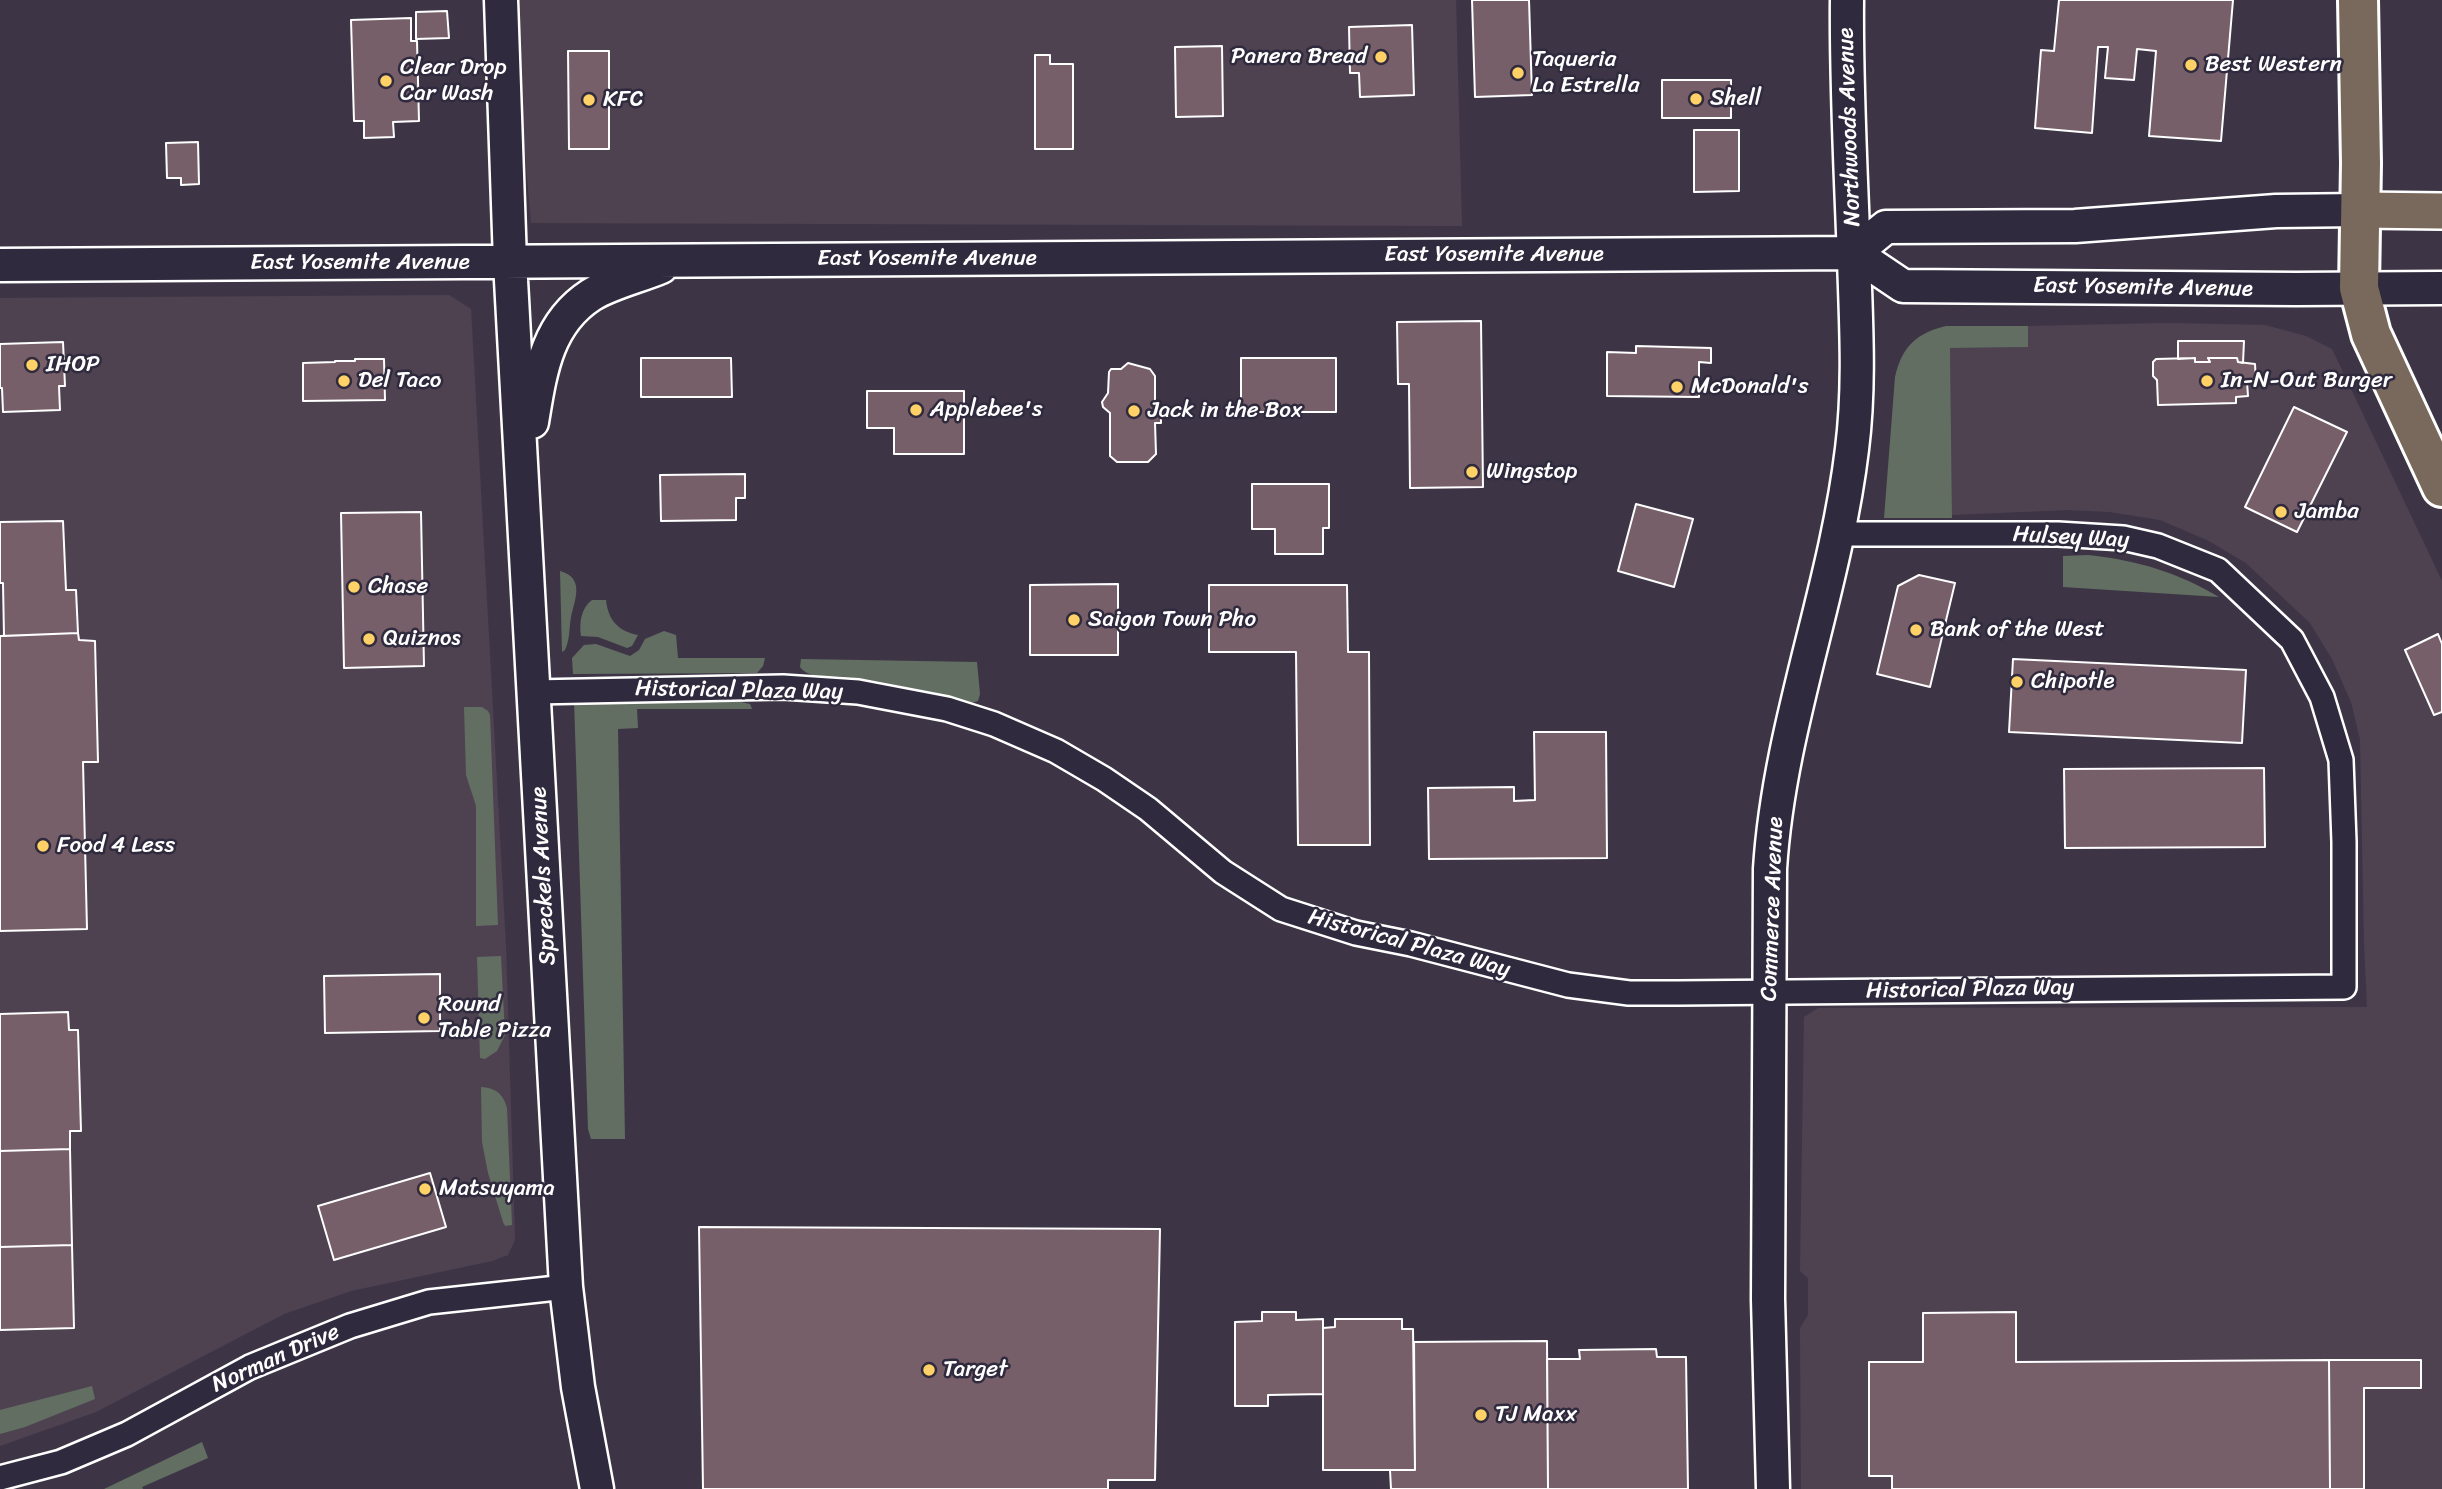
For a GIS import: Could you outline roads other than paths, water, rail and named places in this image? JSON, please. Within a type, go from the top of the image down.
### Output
[{"type":"highway","points":[[2358,0],[2359,288],[2371,334],[2442,487]]},
{"type":"main road","name":"Spreckels Avenue","points":[[501,0],[510,262],[566,1287],[578,1387],[597,1489]]},
{"type":"main road","name":"Northwoods Avenue","points":[[1847,0],[1854,253]]},
{"type":"main road","points":[[1854,253],[1886,227],[2075,226],[2276,211],[2442,211]]},
{"type":"main road","name":"East Yosemite Avenue","points":[[0,265],[1854,253],[1903,286],[2442,288]]},
{"type":"main road","name":"Commerce Avenue","points":[[1773,1489],[1768,1299],[1769,992],[1773,827],[1803,673],[1838,534],[1853,446],[1857,346],[1854,253]]},
{"type":"main road","points":[[523,483],[541,369],[554,334],[568,314],[592,295],[677,260]]},
{"type":"street","name":"Hulsey Way","points":[[1838,534],[2058,534],[2123,538],[2158,546],[2218,570],[2292,640],[2322,697],[2341,760],[2344,987]]},
{"type":"street","name":"Historical Plaza Way","points":[[534,692],[783,687],[858,692],[947,709],[994,724],[1056,751],[1104,779],[1148,809],[1223,872],[1281,909],[1356,933],[1600,991],[1641,993],[2344,987]]},
{"type":"street","name":"Norman Drive","points":[[0,1478],[61,1462],[127,1434],[250,1367],[350,1326],[429,1302],[566,1287]]},
{"type":"place","name":"Panera Bread","points":[[1381,57]]},
{"type":"place","name":"Best Western","points":[[2191,65]]},
{"type":"place","name":"Taqueria La Estrella","points":[[1518,73]]},
{"type":"place","name":"Clear Drop Car Wash","points":[[386,81]]},
{"type":"place","name":"Shell","points":[[1696,99]]},
{"type":"place","name":"KFC","points":[[589,100]]},
{"type":"place","name":"IHOP","points":[[32,365]]},
{"type":"place","name":"Del Taco","points":[[344,381]]},
{"type":"place","name":"In-N-Out Burger","points":[[2207,381]]},
{"type":"place","name":"McDonald's","points":[[1677,387]]},
{"type":"place","name":"Applebee's","points":[[916,410]]},
{"type":"place","name":"Jack in the Box","points":[[1134,411]]},
{"type":"place","name":"Wingstop","points":[[1472,472]]},
{"type":"place","name":"Jamba","points":[[2281,512]]},
{"type":"place","name":"Chase","points":[[354,587]]},
{"type":"place","name":"Saigon Town Pho","points":[[1074,620]]},
{"type":"place","name":"Bank of the West","points":[[1916,630]]},
{"type":"place","name":"Quiznos","points":[[369,639]]},
{"type":"place","name":"Chipotle","points":[[2017,682]]},
{"type":"place","name":"Food 4 Less","points":[[43,846]]},
{"type":"place","name":"Round Table Pizza","points":[[424,1018]]},
{"type":"place","name":"Matsuyama","points":[[425,1189]]},
{"type":"place","name":"Target","points":[[929,1370]]},
{"type":"place","name":"TJ Maxx","points":[[1481,1415]]}]
